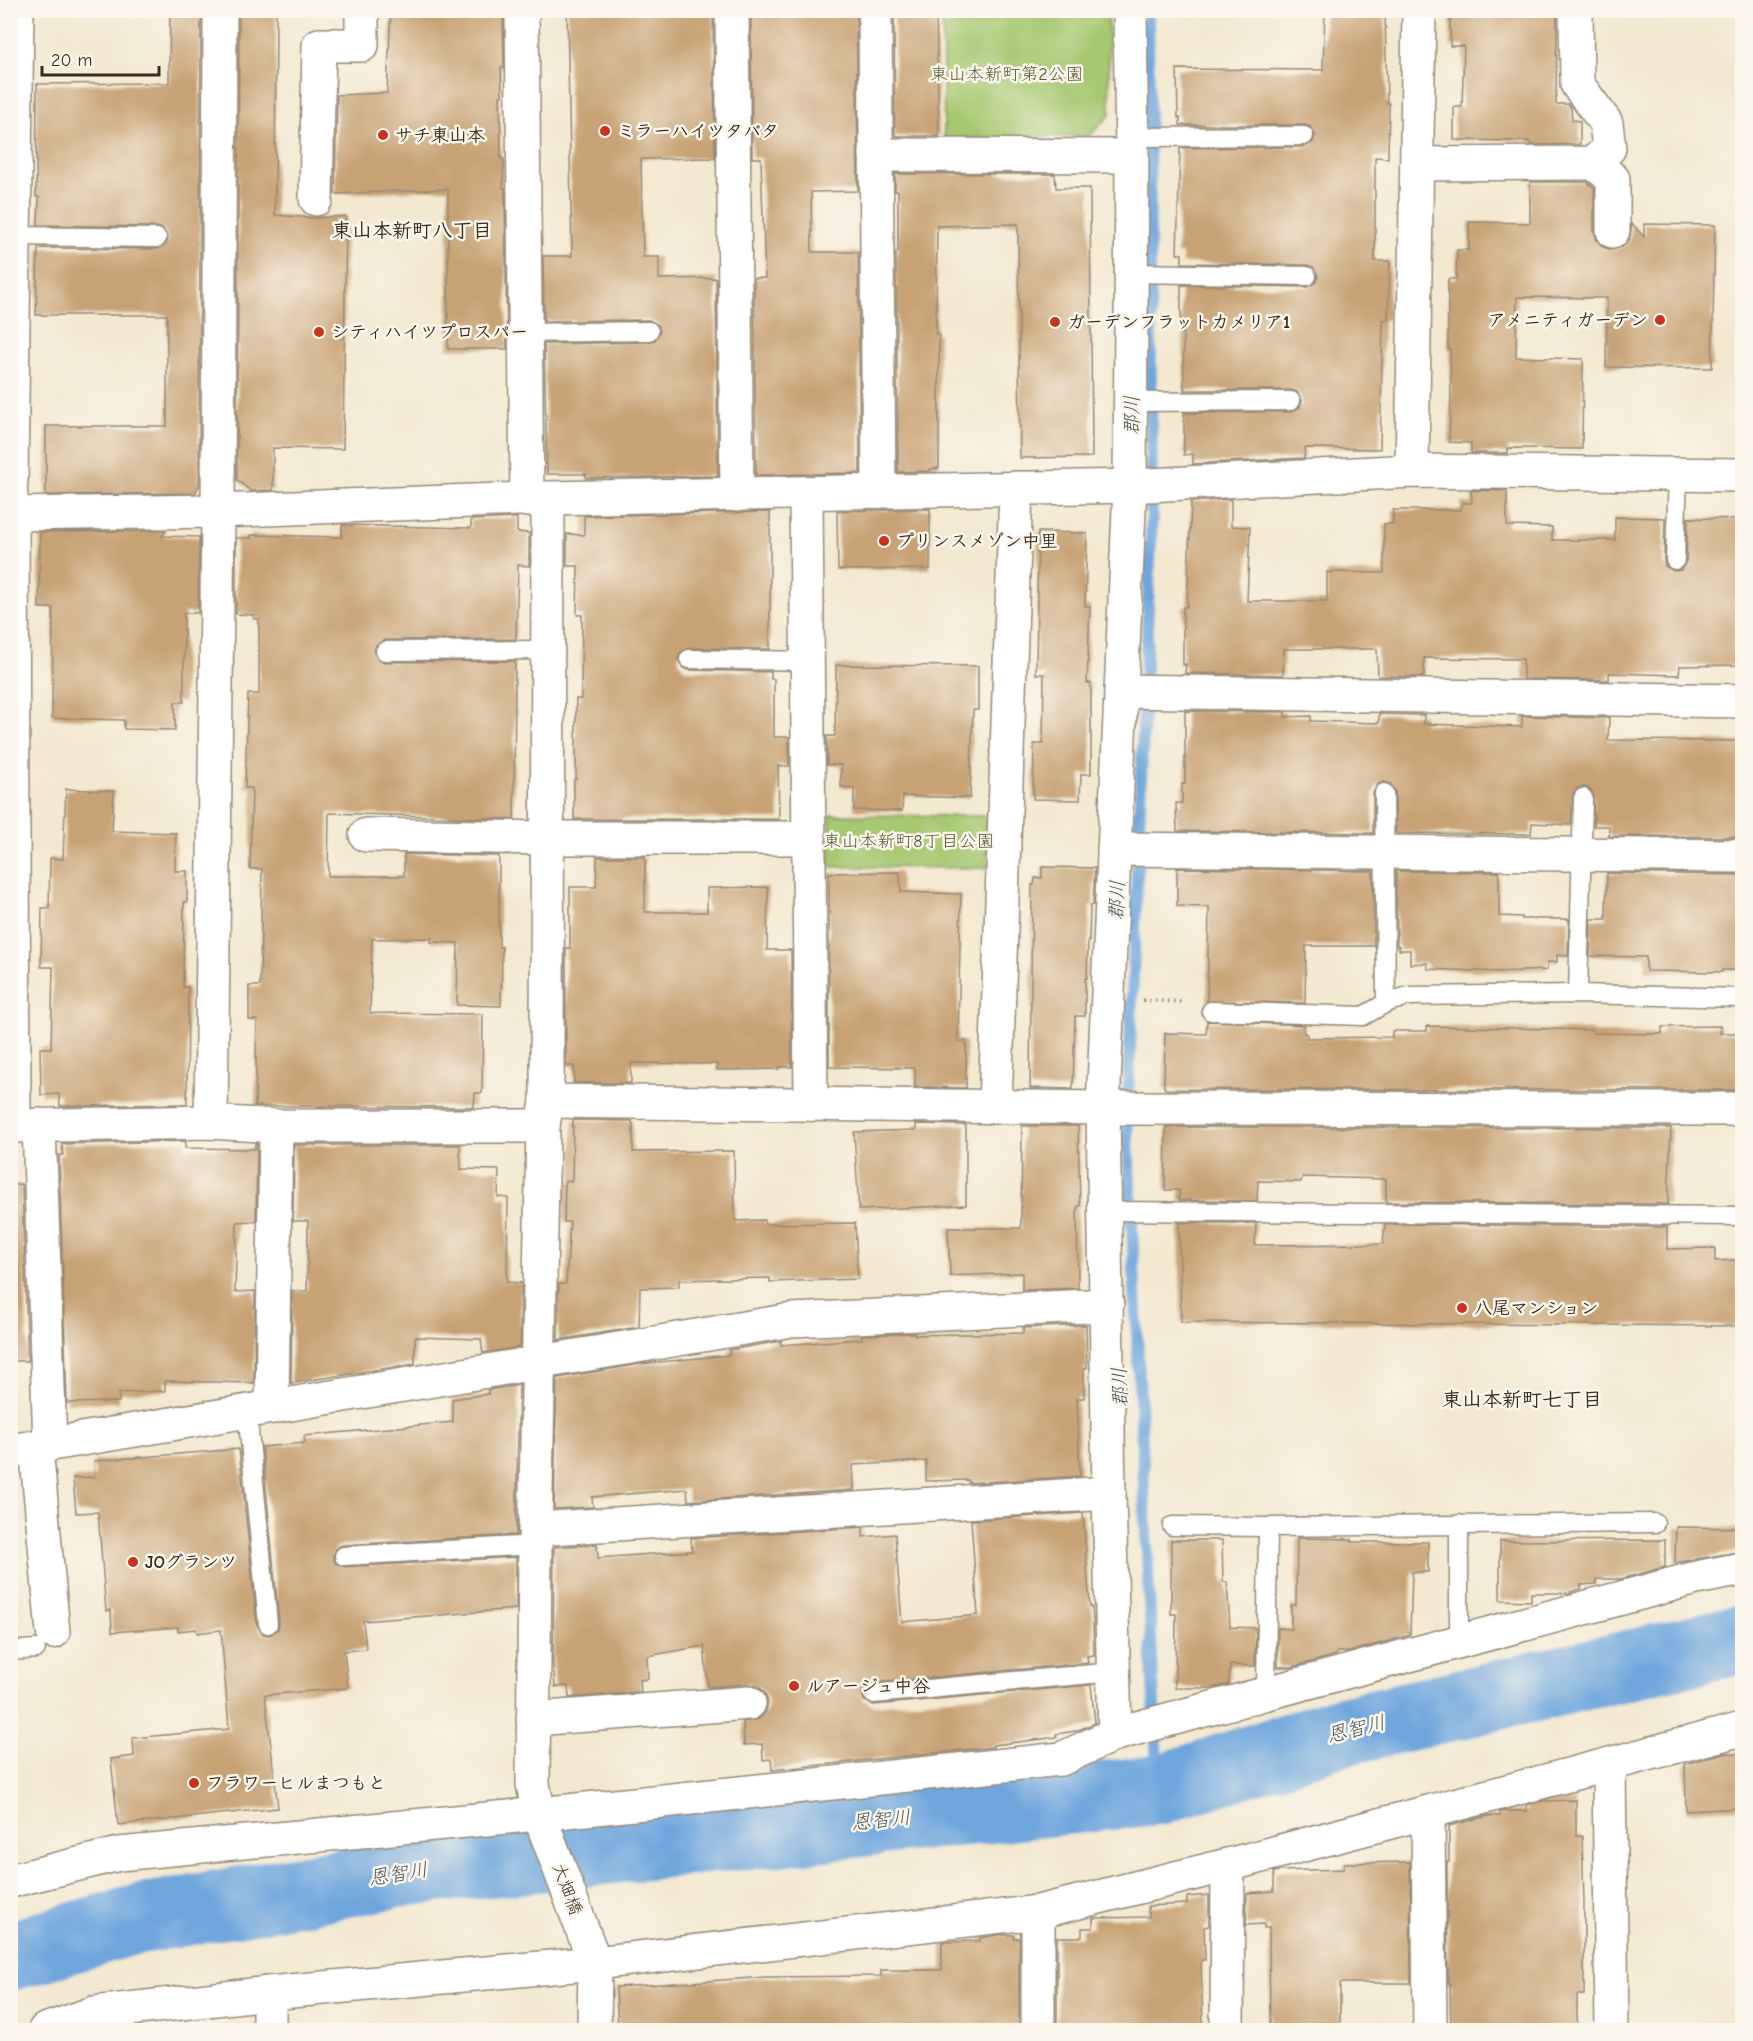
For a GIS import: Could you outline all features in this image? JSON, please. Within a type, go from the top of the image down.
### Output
[{"type":"street","points":[[17,10],[11,493],[21,1126],[32,1447],[44,1641]]},
{"type":"street","points":[[211,1122],[218,511],[220,10]]},
{"type":"street","points":[[316,199],[319,45],[362,45],[362,10]]},
{"type":"street","name":"大畑橋","points":[[522,10],[525,333],[548,650],[545,1113],[535,1537],[533,1784],[539,1814],[594,1963]]},
{"type":"street","points":[[732,10],[737,495]]},
{"type":"street","points":[[875,10],[879,491]]},
{"type":"street","points":[[1124,1731],[1114,1672],[1107,1305],[1121,1108],[1130,849],[1128,691],[1148,485],[1139,402],[1138,272],[1130,10]]},
{"type":"street","points":[[1412,471],[1419,10]]},
{"type":"street","points":[[1576,10],[1577,84],[1606,123],[1609,148],[1594,163]]},
{"type":"street","points":[[876,155],[1133,143]]},
{"type":"street","points":[[1417,164],[1594,163],[1613,179],[1613,231]]},
{"type":"street","points":[[11,493],[218,511],[538,499],[1148,485],[1412,471],[1743,475]]},
{"type":"street","points":[[995,1107],[1016,488]]},
{"type":"street","points":[[806,493],[811,1104]]},
{"type":"street","points":[[1128,691],[1743,701]]},
{"type":"street","points":[[366,835],[809,838]]},
{"type":"street","points":[[1130,849],[1743,856]]},
{"type":"street","points":[[21,1126],[211,1122],[276,1125],[811,1104],[1121,1108],[1743,1109]]},
{"type":"street","points":[[260,1409],[276,1125]]},
{"type":"street","points":[[32,1447],[792,1320],[1107,1305]]},
{"type":"street","points":[[535,1537],[1109,1493]]},
{"type":"street","points":[[10,1881],[119,1854],[539,1814],[1061,1759],[1124,1731],[1696,1578],[1743,1569]]},
{"type":"street","points":[[533,1719],[749,1703]]},
{"type":"street","points":[[45,2031],[94,2013],[269,1993],[594,1963],[1038,1912],[1228,1865],[1743,1729]]},
{"type":"street","points":[[1609,1765],[1612,2031]]},
{"type":"street","points":[[1428,1813],[1430,2031]]},
{"type":"street","points":[[1227,2031],[1228,1865]]},
{"type":"street","points":[[1038,1912],[1038,2031]]},
{"type":"street","points":[[594,1963],[594,2031]]},
{"type":"street","points":[[269,1993],[269,2031]]},
{"type":"lane","points":[[1133,143],[1182,137],[1304,136]]},
{"type":"lane","points":[[14,236],[157,238]]},
{"type":"lane","points":[[1138,272],[1307,276]]},
{"type":"lane","points":[[525,333],[649,331]]},
{"type":"lane","points":[[1139,402],[1291,401]]},
{"type":"lane","points":[[1675,560],[1678,474]]},
{"type":"lane","points":[[385,651],[548,650]]},
{"type":"lane","points":[[689,659],[807,662]]},
{"type":"lane","points":[[1384,793],[1386,1003]]},
{"type":"lane","points":[[1578,994],[1583,798]]},
{"type":"lane","points":[[1211,1011],[1363,1016],[1386,1003],[1408,996],[1578,994],[1743,998]]},
{"type":"lane","points":[[1113,1211],[1743,1216]]},
{"type":"lane","points":[[260,1409],[268,1624]]},
{"type":"lane","points":[[1172,1526],[1655,1523]]},
{"type":"lane","points":[[1459,1524],[1459,1642]]},
{"type":"lane","points":[[1266,1693],[1268,1527]]},
{"type":"lane","points":[[344,1556],[535,1537]]},
{"type":"lane","points":[[10,1651],[44,1641]]},
{"type":"lane","points":[[873,1694],[1114,1672]]},
{"type":"green space","name":"東山本新町第2公園","points":[[942,11],[1108,11],[1110,115],[1089,136],[944,139]]},
{"type":"green space","name":"東山本新町8丁目公園","points":[[830,815],[988,816],[988,868],[829,867]]},
{"type":"building","points":[[170,10],[201,10],[199,486],[195,493],[46,495],[46,426],[167,426],[167,315],[36,315],[38,248],[157,249],[166,244],[168,238],[163,229],[157,227],[38,225],[39,197],[36,197],[37,84],[169,83]]},
{"type":"building","points":[[239,10],[276,10],[275,215],[315,218],[346,216],[343,449],[273,448],[273,490],[251,491],[237,480]]},
{"type":"building","points":[[391,10],[503,10],[504,68],[501,68],[502,96],[500,96],[501,159],[504,159],[503,188],[505,188],[507,349],[448,349],[448,189],[335,194],[337,95],[387,93]]},
{"type":"building","points":[[567,10],[713,10],[715,158],[641,159],[643,257],[659,257],[659,279],[716,278],[718,476],[586,478],[586,474],[547,474],[544,344],[649,342],[655,340],[660,331],[658,325],[649,320],[544,321],[543,256],[572,256]]},
{"type":"building","points":[[751,10],[856,10],[858,191],[811,192],[812,252],[858,252],[860,473],[756,475],[754,278],[765,278],[761,158],[752,158]]},
{"type":"building","points":[[894,10],[936,10],[939,136],[895,136]]},
{"type":"building","points":[[1325,10],[1385,10],[1387,103],[1389,103],[1388,158],[1375,157],[1375,261],[1390,261],[1388,320],[1383,320],[1380,449],[1305,448],[1304,458],[1193,464],[1193,454],[1184,455],[1184,413],[1291,412],[1300,407],[1302,400],[1297,392],[1291,390],[1184,390],[1181,285],[1307,287],[1316,282],[1318,276],[1313,267],[1307,265],[1182,263],[1182,254],[1177,254],[1180,148],[1304,147],[1313,142],[1315,135],[1310,127],[1304,125],[1180,125],[1177,69],[1323,70]]},
{"type":"building","points":[[1450,11],[1557,11],[1556,104],[1568,104],[1571,108],[1572,120],[1580,121],[1580,144],[1531,145],[1529,141],[1454,140],[1454,107],[1462,107],[1464,46],[1450,46]]},
{"type":"building","points":[[895,174],[1055,174],[1056,188],[1090,188],[1092,457],[1020,458],[1018,224],[937,226],[936,334],[939,334],[939,468],[930,469],[930,471],[898,472],[896,252],[898,252],[898,191],[895,191]]},
{"type":"building","points":[[1530,182],[1587,182],[1594,188],[1594,231],[1597,240],[1603,247],[1612,250],[1622,247],[1629,241],[1632,224],[1644,237],[1644,224],[1715,225],[1712,368],[1606,367],[1607,298],[1517,297],[1516,357],[1583,359],[1582,449],[1508,448],[1508,453],[1471,453],[1471,443],[1449,442],[1451,397],[1448,279],[1456,279],[1457,250],[1469,250],[1469,222],[1530,223]]},
{"type":"building","points":[[1471,490],[1507,491],[1507,526],[1552,527],[1552,540],[1615,540],[1615,517],[1665,518],[1665,566],[1674,571],[1681,570],[1686,561],[1688,518],[1743,519],[1743,665],[1680,666],[1679,675],[1609,673],[1609,680],[1523,679],[1523,659],[1424,658],[1424,677],[1378,676],[1377,649],[1284,649],[1283,675],[1185,673],[1183,607],[1187,607],[1191,502],[1231,499],[1231,526],[1250,527],[1247,601],[1327,601],[1327,572],[1384,573],[1384,524],[1393,524],[1393,510],[1461,510],[1461,503],[1472,503]]},
{"type":"building","name":"プリンスメゾン中里","points":[[930,509],[930,569],[838,570],[837,511]]},
{"type":"building","points":[[770,512],[770,649],[689,648],[680,653],[678,659],[683,668],[689,670],[771,672],[771,679],[774,679],[774,737],[789,737],[789,766],[778,766],[779,819],[574,819],[576,699],[581,699],[582,615],[577,615],[578,566],[567,566],[567,534],[584,535],[584,516]]},
{"type":"building","points":[[517,518],[517,532],[529,533],[529,566],[518,565],[516,639],[385,640],[376,645],[374,652],[379,660],[385,662],[515,661],[514,819],[329,813],[328,876],[404,876],[404,854],[499,856],[501,1006],[457,1005],[458,943],[431,942],[432,938],[372,939],[370,1013],[483,1014],[482,1093],[475,1093],[474,1107],[255,1106],[257,1020],[249,1020],[249,986],[260,986],[262,869],[250,869],[252,788],[245,788],[248,694],[259,694],[259,619],[254,619],[254,615],[236,614],[236,538],[251,538],[251,535],[342,537],[342,525],[471,528],[471,520]]},
{"type":"building","points":[[166,531],[162,536],[199,537],[198,613],[184,613],[184,702],[175,702],[175,730],[124,729],[124,720],[52,718],[53,608],[39,608],[40,532]]},
{"type":"building","points":[[1038,532],[1087,533],[1085,606],[1090,606],[1087,683],[1091,683],[1091,774],[1081,774],[1080,800],[1033,799],[1034,744],[1043,744],[1044,674],[1036,674]]},
{"type":"building","points":[[836,665],[978,666],[978,710],[973,710],[970,798],[903,796],[902,811],[854,810],[854,788],[841,787],[841,765],[827,765],[827,736],[835,736]]},
{"type":"building","points":[[1185,711],[1285,712],[1285,717],[1311,716],[1311,721],[1379,723],[1379,714],[1424,715],[1424,724],[1522,727],[1522,716],[1609,718],[1608,740],[1743,741],[1743,837],[1609,836],[1609,826],[1594,826],[1593,793],[1583,787],[1577,788],[1573,793],[1571,825],[1532,823],[1531,834],[1396,833],[1395,792],[1390,784],[1384,782],[1378,784],[1373,793],[1373,833],[1177,831],[1176,803],[1182,803],[1182,784],[1185,784]]},
{"type":"building","points":[[66,789],[114,791],[112,831],[176,833],[175,871],[187,871],[187,902],[184,902],[183,987],[188,987],[187,1104],[60,1106],[59,1094],[41,1095],[40,1048],[51,1048],[53,967],[41,967],[42,908],[49,908],[50,858],[63,859]]},
{"type":"building","points":[[597,857],[645,857],[645,912],[707,912],[707,888],[768,887],[767,950],[791,950],[792,1067],[717,1070],[717,1064],[631,1063],[631,1083],[574,1083],[574,1066],[566,1066],[566,948],[570,948],[570,887],[596,887]]},
{"type":"building","points":[[1042,867],[1095,868],[1093,905],[1090,905],[1087,978],[1085,978],[1085,1016],[1075,1016],[1073,1089],[1030,1088],[1032,885],[1034,885],[1035,878],[1042,878]]},
{"type":"building","points":[[1177,868],[1373,871],[1374,946],[1306,946],[1305,1003],[1207,1001],[1209,907],[1177,906]]},
{"type":"building","points":[[1396,871],[1499,872],[1499,916],[1522,917],[1522,919],[1569,919],[1568,956],[1557,955],[1557,962],[1547,962],[1547,970],[1500,972],[1428,969],[1427,963],[1410,964],[1410,950],[1399,950],[1397,946]]},
{"type":"building","points":[[900,872],[901,892],[961,894],[958,1041],[966,1041],[966,1088],[915,1087],[915,1068],[829,1067],[829,873]]},
{"type":"building","points":[[1607,873],[1743,875],[1743,970],[1646,971],[1646,957],[1590,956],[1591,919],[1606,919]]},
{"type":"building","points":[[1207,1021],[1304,1025],[1304,1034],[1307,1034],[1307,1038],[1392,1037],[1392,1031],[1427,1031],[1427,1026],[1662,1034],[1662,1027],[1721,1026],[1720,1033],[1737,1033],[1737,1040],[1743,1040],[1743,1090],[1164,1088],[1165,1033],[1206,1034]]},
{"type":"building","points":[[573,1120],[632,1121],[633,1152],[734,1151],[735,1221],[764,1220],[764,1224],[855,1223],[858,1279],[770,1282],[770,1278],[679,1280],[679,1287],[640,1288],[639,1327],[558,1340],[559,1284],[566,1284],[570,1222],[564,1222],[565,1181],[572,1181]]},
{"type":"building","points":[[916,1124],[966,1125],[966,1205],[859,1210],[854,1132],[916,1130]]},
{"type":"building","points":[[1022,1126],[1078,1126],[1080,1206],[1077,1207],[1078,1288],[1022,1290],[1022,1273],[950,1276],[948,1228],[1021,1228]]},
{"type":"building","points":[[1166,1127],[1671,1128],[1668,1204],[1386,1202],[1386,1179],[1302,1177],[1301,1182],[1258,1181],[1257,1201],[1179,1200],[1179,1190],[1165,1190]]},
{"type":"building","points":[[186,1141],[185,1148],[255,1149],[255,1143],[257,1144],[256,1221],[237,1222],[235,1292],[255,1291],[254,1383],[165,1381],[165,1391],[119,1393],[119,1402],[67,1403],[59,1155],[63,1155],[62,1144]]},
{"type":"building","points":[[294,1145],[460,1145],[461,1169],[499,1170],[498,1197],[508,1198],[507,1282],[521,1283],[520,1347],[483,1353],[481,1339],[415,1337],[415,1364],[291,1383],[292,1291],[307,1291],[308,1221],[293,1221]]},
{"type":"building","points":[[22,1184],[28,1361],[10,1361],[10,1185]]},
{"type":"building","points":[[1179,1223],[1256,1223],[1255,1245],[1383,1244],[1385,1224],[1667,1227],[1667,1249],[1715,1248],[1715,1261],[1737,1260],[1738,1293],[1743,1293],[1743,1326],[1181,1322]]},
{"type":"building","points":[[1086,1325],[1087,1368],[1084,1368],[1084,1398],[1077,1398],[1080,1476],[969,1483],[968,1480],[926,1481],[926,1461],[853,1465],[854,1490],[688,1501],[687,1489],[592,1497],[593,1507],[554,1509],[557,1378],[640,1364],[729,1355],[729,1350],[781,1341],[781,1345],[862,1339],[862,1335],[1023,1333],[1023,1328]]},
{"type":"building","points":[[519,1385],[516,1535],[343,1545],[337,1547],[333,1556],[335,1563],[345,1567],[516,1557],[516,1609],[363,1621],[366,1649],[344,1651],[348,1688],[265,1695],[278,1808],[118,1825],[111,1759],[134,1756],[133,1738],[229,1729],[221,1630],[197,1633],[196,1629],[178,1631],[178,1627],[112,1632],[111,1610],[106,1611],[98,1512],[76,1513],[73,1478],[95,1477],[94,1461],[239,1449],[257,1625],[263,1634],[270,1635],[278,1629],[279,1623],[262,1447],[305,1443],[304,1436],[453,1422],[452,1399],[488,1394],[488,1390]]},
{"type":"building","points":[[1083,1513],[1093,1620],[1094,1655],[1087,1656],[1088,1663],[872,1683],[866,1685],[862,1694],[864,1701],[874,1705],[1091,1685],[1095,1723],[1076,1731],[1056,1734],[1057,1737],[993,1745],[993,1747],[772,1770],[771,1759],[763,1760],[762,1744],[744,1745],[743,1722],[759,1719],[766,1712],[768,1702],[765,1693],[758,1686],[748,1684],[708,1687],[704,1646],[647,1656],[648,1679],[640,1680],[641,1692],[569,1698],[568,1686],[555,1687],[553,1662],[554,1547],[597,1544],[598,1558],[692,1551],[691,1538],[863,1527],[863,1537],[895,1534],[902,1622],[978,1615],[971,1520]]},
{"type":"building","points":[[1676,1527],[1743,1528],[1743,1551],[1675,1563]]},
{"type":"building","points":[[1297,1538],[1352,1539],[1352,1542],[1428,1542],[1428,1572],[1412,1572],[1410,1635],[1349,1652],[1337,1652],[1336,1655],[1292,1667],[1278,1667],[1278,1628],[1291,1629],[1291,1605],[1296,1605]]},
{"type":"building","points":[[1171,1540],[1222,1540],[1223,1582],[1227,1582],[1230,1627],[1256,1628],[1255,1666],[1230,1665],[1229,1684],[1213,1688],[1175,1688],[1176,1614],[1171,1614]]},
{"type":"building","points":[[1665,1540],[1665,1567],[1621,1579],[1596,1579],[1596,1584],[1581,1585],[1581,1589],[1567,1593],[1531,1593],[1531,1601],[1500,1600],[1500,1541]]},
{"type":"building","points":[[1723,1753],[1743,1754],[1743,1808],[1686,1811],[1685,1764]]},
{"type":"building","points":[[1576,1800],[1576,1836],[1582,1836],[1584,1902],[1584,1995],[1577,1995],[1577,2031],[1451,2031],[1450,1983],[1448,1983],[1449,1826],[1488,1816],[1500,1816],[1500,1812],[1527,1811],[1527,1805],[1542,1801]]},
{"type":"building","points":[[1410,1862],[1411,1983],[1340,1983],[1340,2031],[1270,2031],[1269,1927],[1264,1928],[1264,1924],[1246,1925],[1247,1893],[1274,1891],[1274,1872],[1344,1869],[1344,1863]]},
{"type":"building","points":[[1209,1895],[1209,1926],[1204,1927],[1205,1960],[1201,1960],[1203,2031],[1057,2031],[1057,1937],[1082,1937],[1082,1928],[1093,1928],[1093,1918],[1149,1917],[1148,1906],[1187,1904],[1187,1897]]},
{"type":"building","points":[[1014,1935],[1014,1938],[1019,1938],[1019,2031],[753,2031],[753,2027],[703,2031],[687,2031],[687,2028],[618,2031],[616,1987],[767,1977],[881,1976],[881,1970],[942,1970],[942,1942],[980,1941],[980,1938]]},
{"type":"waterway","name":"郡川","points":[[1148,10],[1152,513],[1127,1119],[1158,1790]]},
{"type":"waterway","name":"恩智川","points":[[10,1956],[129,1921],[407,1871],[1158,1790],[1338,1732],[1742,1639]]},
{"type":"place","name":"ミラーハイツタバタ","points":[[605,131]]},
{"type":"place","name":"サチ東山本","points":[[383,135]]},
{"type":"place","name":"アメニティガーデン","points":[[1660,320]]},
{"type":"place","name":"ガーデンフラットカメリア1","points":[[1055,322]]},
{"type":"place","name":"シティハイツプロスパー","points":[[319,332]]},
{"type":"place","name":"プリンスメゾン中里","points":[[884,541]]},
{"type":"place","name":"八尾マンション","points":[[1462,1308]]},
{"type":"place","name":"JOグランツ","points":[[133,1562]]},
{"type":"place","name":"ルアージュ中谷","points":[[794,1686]]},
{"type":"place","name":"フラワーヒルまつもと","points":[[194,1783]]},
{"type":"district","name":"東山本新町八丁目","points":[[412,230]]},
{"type":"district","name":"東山本新町七丁目","points":[[1522,1399]]}]
